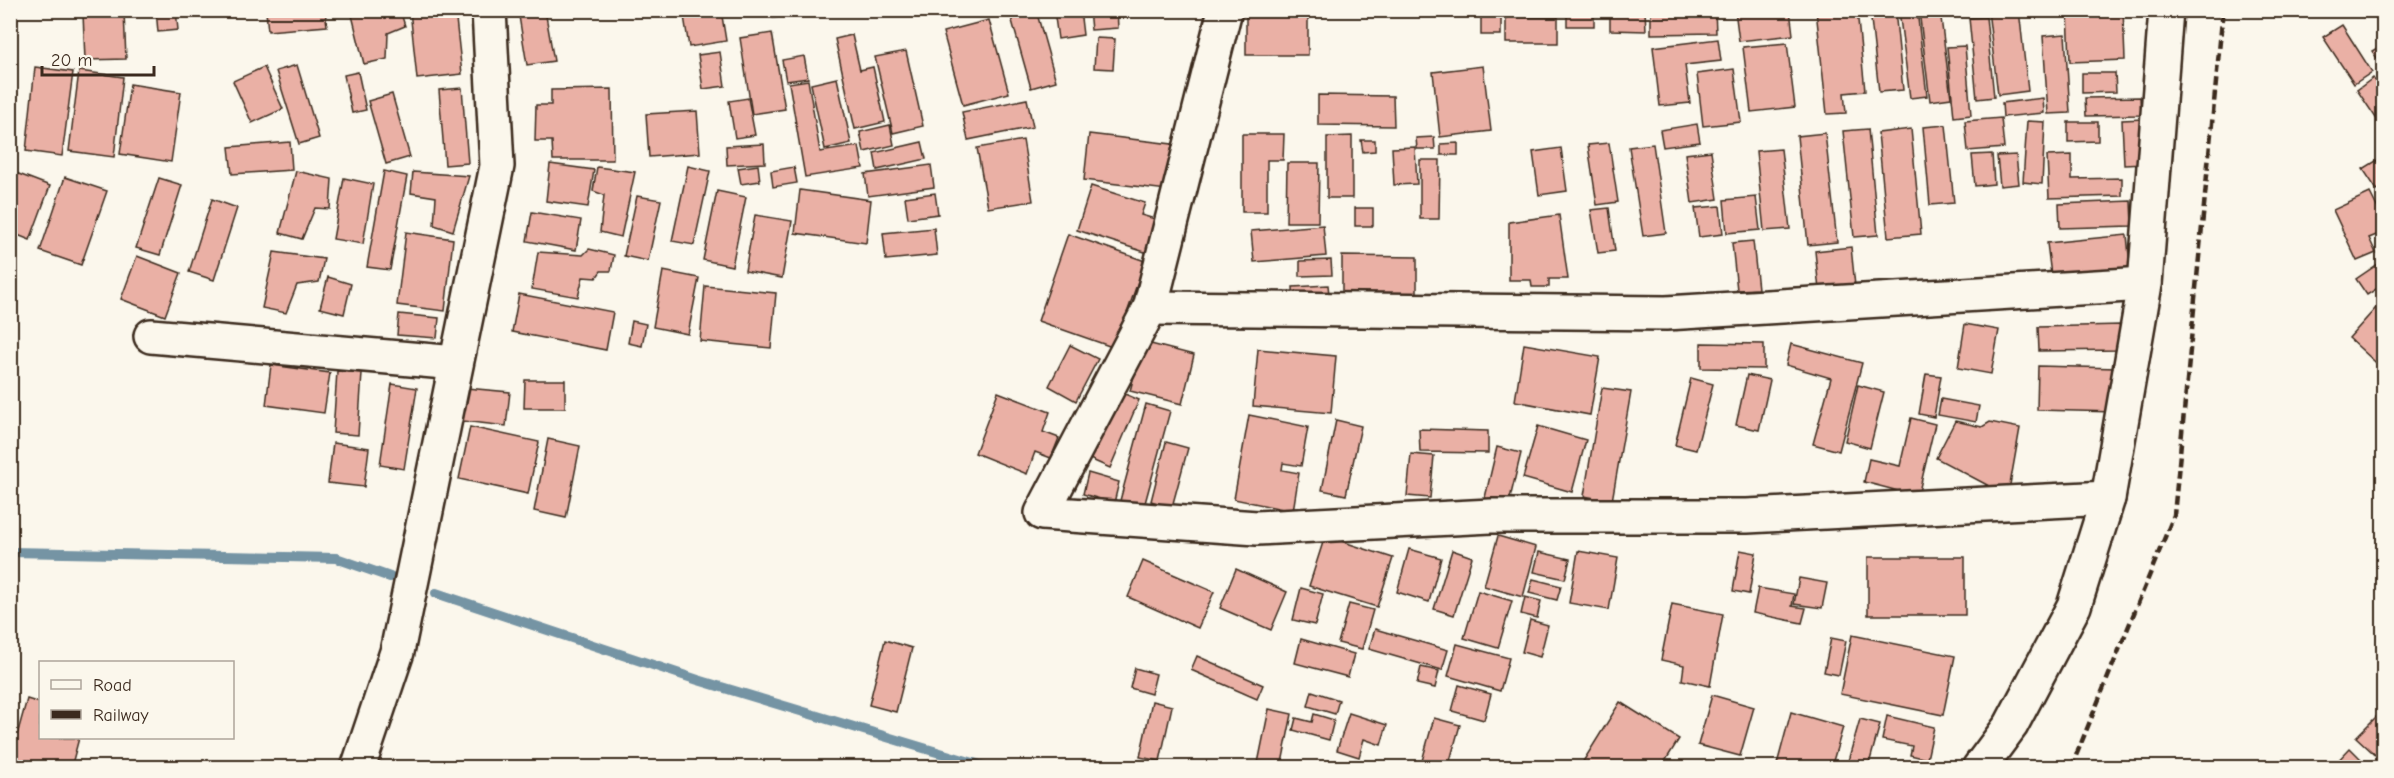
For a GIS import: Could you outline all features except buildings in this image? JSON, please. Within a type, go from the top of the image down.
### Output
[{"type":"street","points":[[358,768],[397,652],[497,166],[489,10]]},
{"type":"street","points":[[1225,10],[1150,308],[1042,513],[1257,528],[1491,516],[1747,516],[2108,498]]},
{"type":"street","points":[[1979,768],[2011,725],[2074,606],[2108,498],[2145,284],[2166,10]]},
{"type":"street","points":[[1150,308],[1666,313],[2145,284]]},
{"type":"street","points":[[151,336],[456,363]]},
{"type":"waterway","points":[[10,552],[336,558],[390,577]]},
{"type":"waterway","points":[[436,593],[698,680],[990,768]]},
{"type":"railway","points":[[2071,768],[2174,515],[2223,10]]}]
